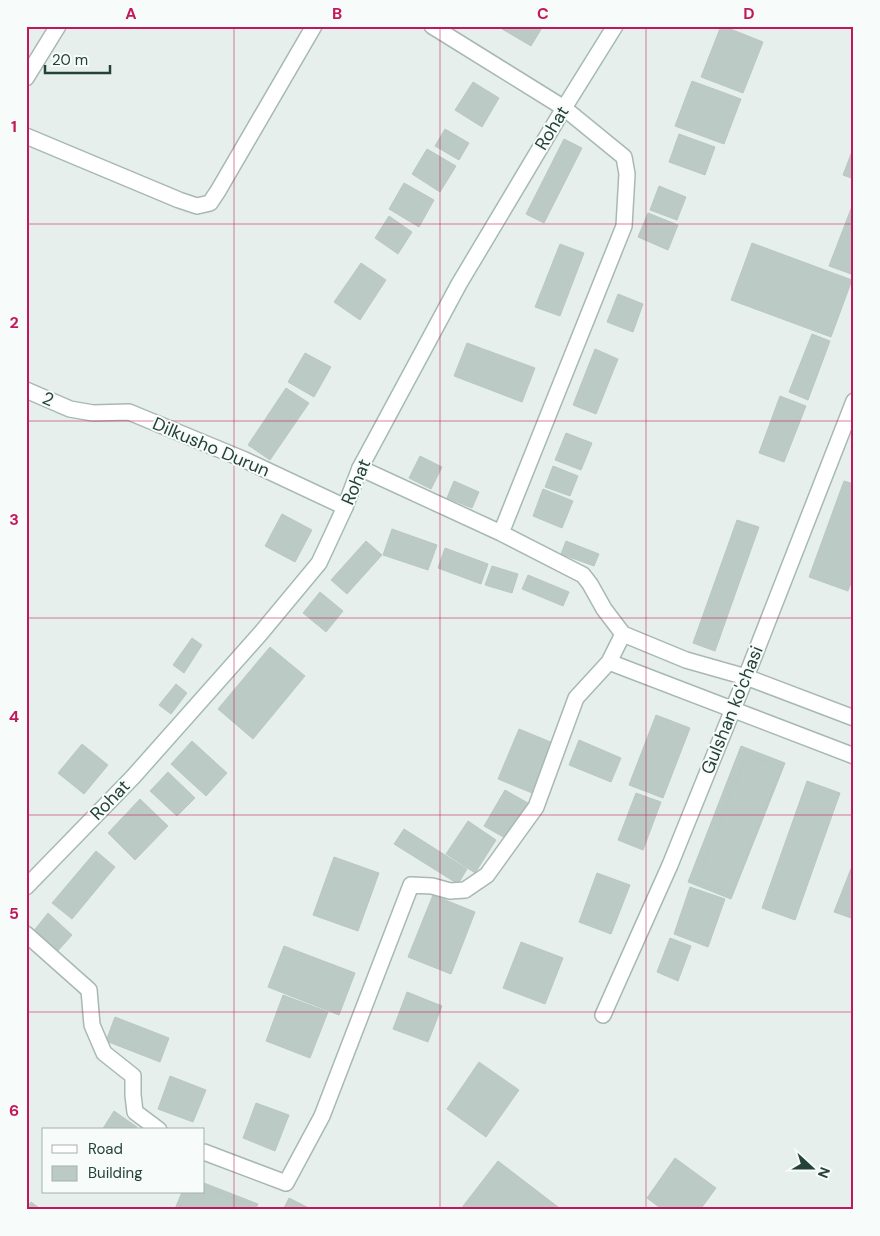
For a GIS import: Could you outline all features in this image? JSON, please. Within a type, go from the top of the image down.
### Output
[{"type":"street","points":[[26,78],[58,26]]},
{"type":"street","points":[[26,136],[179,200],[196,206],[210,203],[314,26]]},
{"type":"street","points":[[432,26],[564,108],[624,157],[627,174],[624,226],[501,533]]},
{"type":"street","name":"Rohat","points":[[26,887],[133,777],[260,634],[319,563],[345,507],[360,468],[459,284],[564,108],[616,26]]},
{"type":"street","name":"2","points":[[27,392],[70,409]]},
{"type":"street","name":"Gulshan ko'chasi","points":[[603,1015],[670,865],[850,425],[854,401]]},
{"type":"street","name":"Dilkusho Durun","points":[[70,409],[92,413],[129,412],[245,460],[345,507]]},
{"type":"street","points":[[360,468],[501,533],[583,575],[604,609],[623,634],[686,660],[746,677],[854,718]]},
{"type":"street","points":[[205,1152],[286,1183],[322,1116],[411,885],[432,886],[450,892],[465,890],[487,874],[536,807],[576,698],[609,662],[623,634]]},
{"type":"street","points":[[609,662],[854,756]]},
{"type":"street","points":[[26,934],[90,990],[92,1025],[104,1053],[133,1076],[132,1095],[135,1112],[156,1128]]},
{"type":"building","points":[[497,26],[543,26],[531,46]]},
{"type":"building","points":[[721,26],[763,42],[743,93],[701,77]]},
{"type":"building","points":[[692,81],[741,99],[724,144],[675,126]]},
{"type":"building","points":[[473,82],[499,98],[482,127],[455,110]]},
{"type":"building","points":[[445,129],[469,143],[459,160],[435,146]]},
{"type":"building","points":[[679,134],[715,147],[705,175],[669,162]]},
{"type":"building","points":[[564,139],[582,148],[544,223],[526,214]]},
{"type":"building","points":[[854,146],[854,179],[843,175]]},
{"type":"building","points":[[427,149],[456,166],[440,192],[412,174]]},
{"type":"building","points":[[404,183],[434,200],[419,227],[389,209]]},
{"type":"building","points":[[659,186],[686,197],[677,220],[650,210]]},
{"type":"building","points":[[854,201],[854,275],[829,266]]},
{"type":"building","points":[[648,213],[678,225],[668,250],[638,237]]},
{"type":"building","points":[[389,216],[412,232],[398,254],[375,238]]},
{"type":"building","points":[[752,243],[852,280],[831,337],[731,300]]},
{"type":"building","points":[[560,244],[584,253],[560,316],[535,307]]},
{"type":"building","points":[[361,263],[386,280],[360,320],[334,302]]},
{"type":"building","points":[[618,294],[643,304],[633,332],[607,322]]},
{"type":"building","points":[[812,334],[830,341],[808,400],[789,392]]},
{"type":"building","points":[[467,343],[535,368],[522,402],[454,376]]},
{"type":"building","points":[[595,349],[618,359],[596,414],[573,405]]},
{"type":"building","points":[[305,353],[331,367],[314,397],[288,382]]},
{"type":"building","points":[[286,388],[309,403],[270,460],[248,445]]},
{"type":"building","points":[[780,396],[806,406],[784,462],[759,453]]},
{"type":"building","points":[[566,433],[592,443],[581,470],[555,460]]},
{"type":"building","points":[[420,456],[442,467],[431,489],[409,478]]},
{"type":"building","points":[[553,466],[578,476],[570,496],[545,487]]},
{"type":"building","points":[[454,481],[479,492],[472,508],[447,498]]},
{"type":"building","points":[[844,481],[854,484],[854,575],[848,591],[809,577]]},
{"type":"building","points":[[543,489],[573,501],[562,528],[533,516]]},
{"type":"building","points":[[282,514],[312,530],[295,562],[265,546]]},
{"type":"building","points":[[737,520],[759,527],[715,651],[693,643]]},
{"type":"building","points":[[392,529],[437,545],[428,570],[383,555]]},
{"type":"building","points":[[366,541],[382,555],[347,594],[331,580]]},
{"type":"building","points":[[566,541],[599,554],[594,566],[561,554]]},
{"type":"building","points":[[445,548],[488,564],[481,584],[438,568]]},
{"type":"building","points":[[492,566],[518,574],[512,593],[485,585]]},
{"type":"building","points":[[528,575],[569,592],[563,606],[522,589]]},
{"type":"building","points":[[320,592],[343,611],[326,632],[303,613]]},
{"type":"building","points":[[192,638],[202,645],[184,673],[173,665]]},
{"type":"building","points":[[270,647],[305,676],[253,739],[218,709]]},
{"type":"building","points":[[176,684],[187,693],[171,714],[159,705]]},
{"type":"building","points":[[656,715],[690,728],[663,798],[629,785]]},
{"type":"building","points":[[519,729],[553,743],[532,793],[498,779]]},
{"type":"building","points":[[579,740],[621,758],[611,782],[569,765]]},
{"type":"building","points":[[192,741],[227,773],[206,796],[171,764]]},
{"type":"building","points":[[82,744],[108,765],[84,794],[58,773]]},
{"type":"building","points":[[741,746],[785,763],[731,899],[688,882]]},
{"type":"building","points":[[747,754],[782,767],[731,895],[697,881]]},
{"type":"building","points":[[168,772],[195,798],[177,816],[150,791]]},
{"type":"building","points":[[807,781],[840,793],[795,920],[762,908]]},
{"type":"building","points":[[505,790],[528,803],[507,839],[484,826]]},
{"type":"building","points":[[636,793],[661,802],[643,850],[618,840]]},
{"type":"building","points":[[140,799],[168,826],[135,860],[108,833]]},
{"type":"building","points":[[468,821],[496,840],[475,873],[446,854]]},
{"type":"building","points":[[404,829],[467,869],[458,884],[394,844]]},
{"type":"building","points":[[96,851],[115,867],[72,919],[52,903]]},
{"type":"building","points":[[334,857],[379,873],[358,931],[313,915]]},
{"type":"building","points":[[854,861],[854,919],[834,912]]},
{"type":"building","points":[[597,873],[630,885],[611,934],[579,922]]},
{"type":"building","points":[[690,887],[725,899],[708,947],[674,934]]},
{"type":"building","points":[[433,895],[475,912],[451,974],[408,957]]},
{"type":"building","points":[[48,913],[72,935],[56,953],[33,932]]},
{"type":"building","points":[[670,938],[691,946],[678,981],[657,972]]},
{"type":"building","points":[[521,942],[563,958],[545,1004],[503,988]]},
{"type":"building","points":[[284,946],[355,973],[339,1015],[268,987]]},
{"type":"building","points":[[407,992],[442,1006],[428,1042],[393,1029]]},
{"type":"building","points":[[283,995],[328,1012],[310,1058],[266,1041]]},
{"type":"building","points":[[115,1017],[169,1038],[160,1062],[106,1041]]},
{"type":"building","points":[[479,1062],[519,1090],[486,1137],[447,1109]]},
{"type":"building","points":[[170,1076],[206,1090],[193,1122],[158,1109]]},
{"type":"building","points":[[256,1103],[289,1115],[275,1151],[243,1138]]},
{"type":"building","points":[[114,1111],[137,1127],[136,1128],[103,1128]]},
{"type":"building","points":[[675,1158],[716,1188],[700,1210],[663,1210],[647,1198]]},
{"type":"building","points":[[498,1161],[562,1210],[460,1210]]},
{"type":"building","points":[[205,1183],[258,1204],[255,1210],[179,1210],[185,1194],[205,1194]]},
{"type":"building","points":[[205,1186],[252,1206],[251,1210],[175,1209],[181,1194],[205,1194]]},
{"type":"building","points":[[289,1198],[313,1210],[283,1210]]},
{"type":"building","points":[[31,1202],[42,1210],[26,1210]]}]
